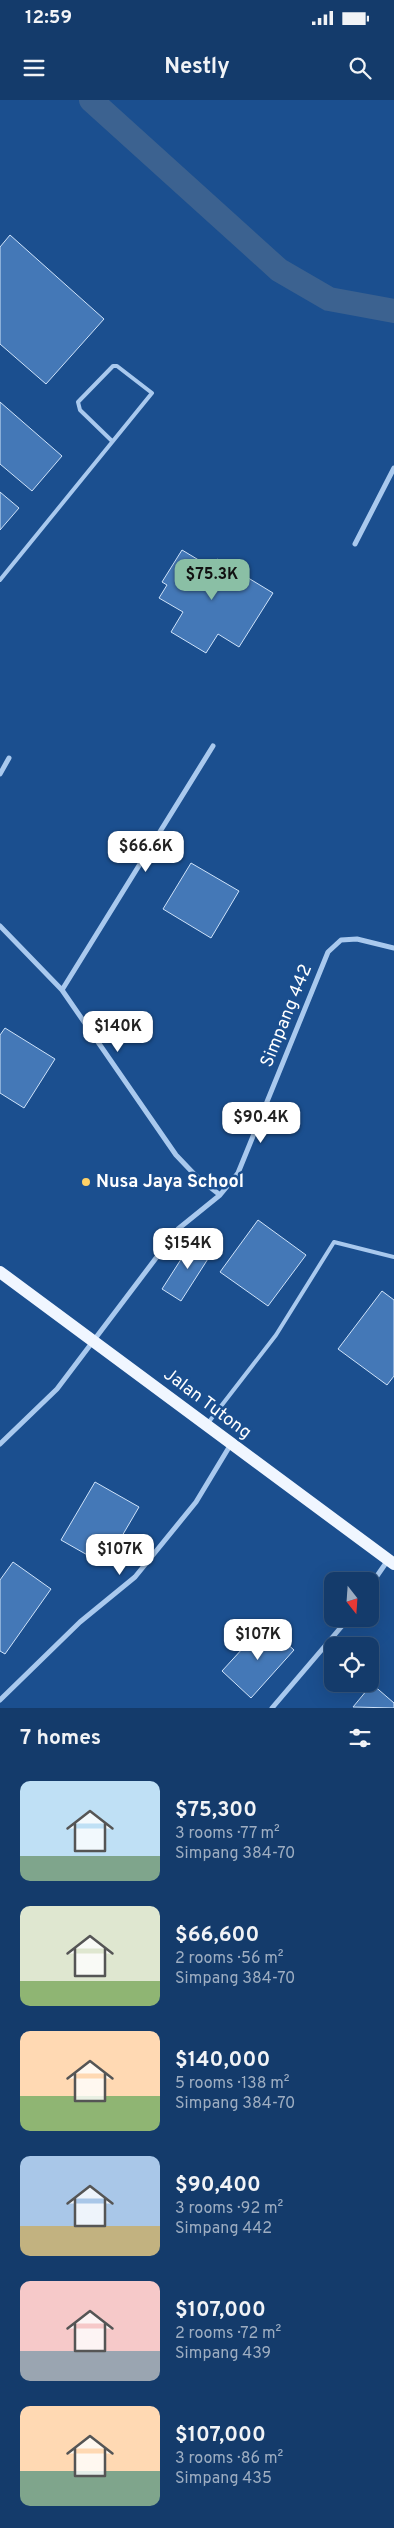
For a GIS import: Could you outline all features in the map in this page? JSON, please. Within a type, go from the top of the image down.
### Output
[{"type":"main road","name":"Jalan Tutong","points":[[0,1272],[391,1562]]},
{"type":"street","points":[[355,544],[394,468]]},
{"type":"street","points":[[62,990],[213,746]]},
{"type":"street","points":[[0,774],[9,758]]},
{"type":"street","points":[[0,926],[62,990],[176,1155],[196,1176],[220,1195]]},
{"type":"street","name":"Simpang 442","points":[[0,1444],[57,1389],[178,1229],[220,1195],[238,1173],[328,952],[341,940],[357,939],[394,948]]},
{"type":"street","points":[[0,1700],[80,1622],[135,1577],[196,1502],[231,1444]]},
{"type":"street","points":[[379,1576],[391,1562]]},
{"type":"street","points":[[272,1708],[340,1628]]},
{"type":"lane","points":[[0,580],[152,393],[117,366],[113,366],[78,402],[80,410],[112,441]]},
{"type":"lane","points":[[206,1425],[276,1335],[334,1242],[394,1258]]},
{"type":"building","points":[[10,235],[104,319],[46,384],[0,344],[0,247]]},
{"type":"building","points":[[0,402],[62,456],[32,491],[0,464]]},
{"type":"building","points":[[0,492],[19,508],[0,530]]},
{"type":"building","points":[[182,550],[212,568],[217,559],[273,593],[239,647],[218,634],[206,653],[171,632],[183,612],[159,598],[167,585],[162,582]]},
{"type":"building","points":[[191,863],[239,891],[211,938],[163,909]]},
{"type":"building","points":[[5,1028],[55,1059],[24,1108],[0,1093],[0,1035]]},
{"type":"building","points":[[258,1220],[306,1255],[268,1306],[220,1272]]},
{"type":"building","points":[[194,1239],[213,1251],[181,1301],[162,1289]]},
{"type":"building","points":[[382,1291],[394,1300],[394,1376],[387,1385],[338,1349]]},
{"type":"building","points":[[95,1482],[139,1507],[105,1565],[61,1540]]},
{"type":"building","points":[[13,1562],[51,1589],[5,1654],[0,1651],[0,1580]]},
{"type":"building","points":[[265,1624],[294,1650],[251,1698],[222,1671]]},
{"type":"building","points":[[379,1690],[394,1703],[394,1708],[353,1707],[365,1692],[379,1692]]},
{"type":"waterway","points":[[91,100],[279,270],[329,299],[394,311]]},
{"type":"place","name":"Nusa Jaya School","points":[[86,1182]]}]
